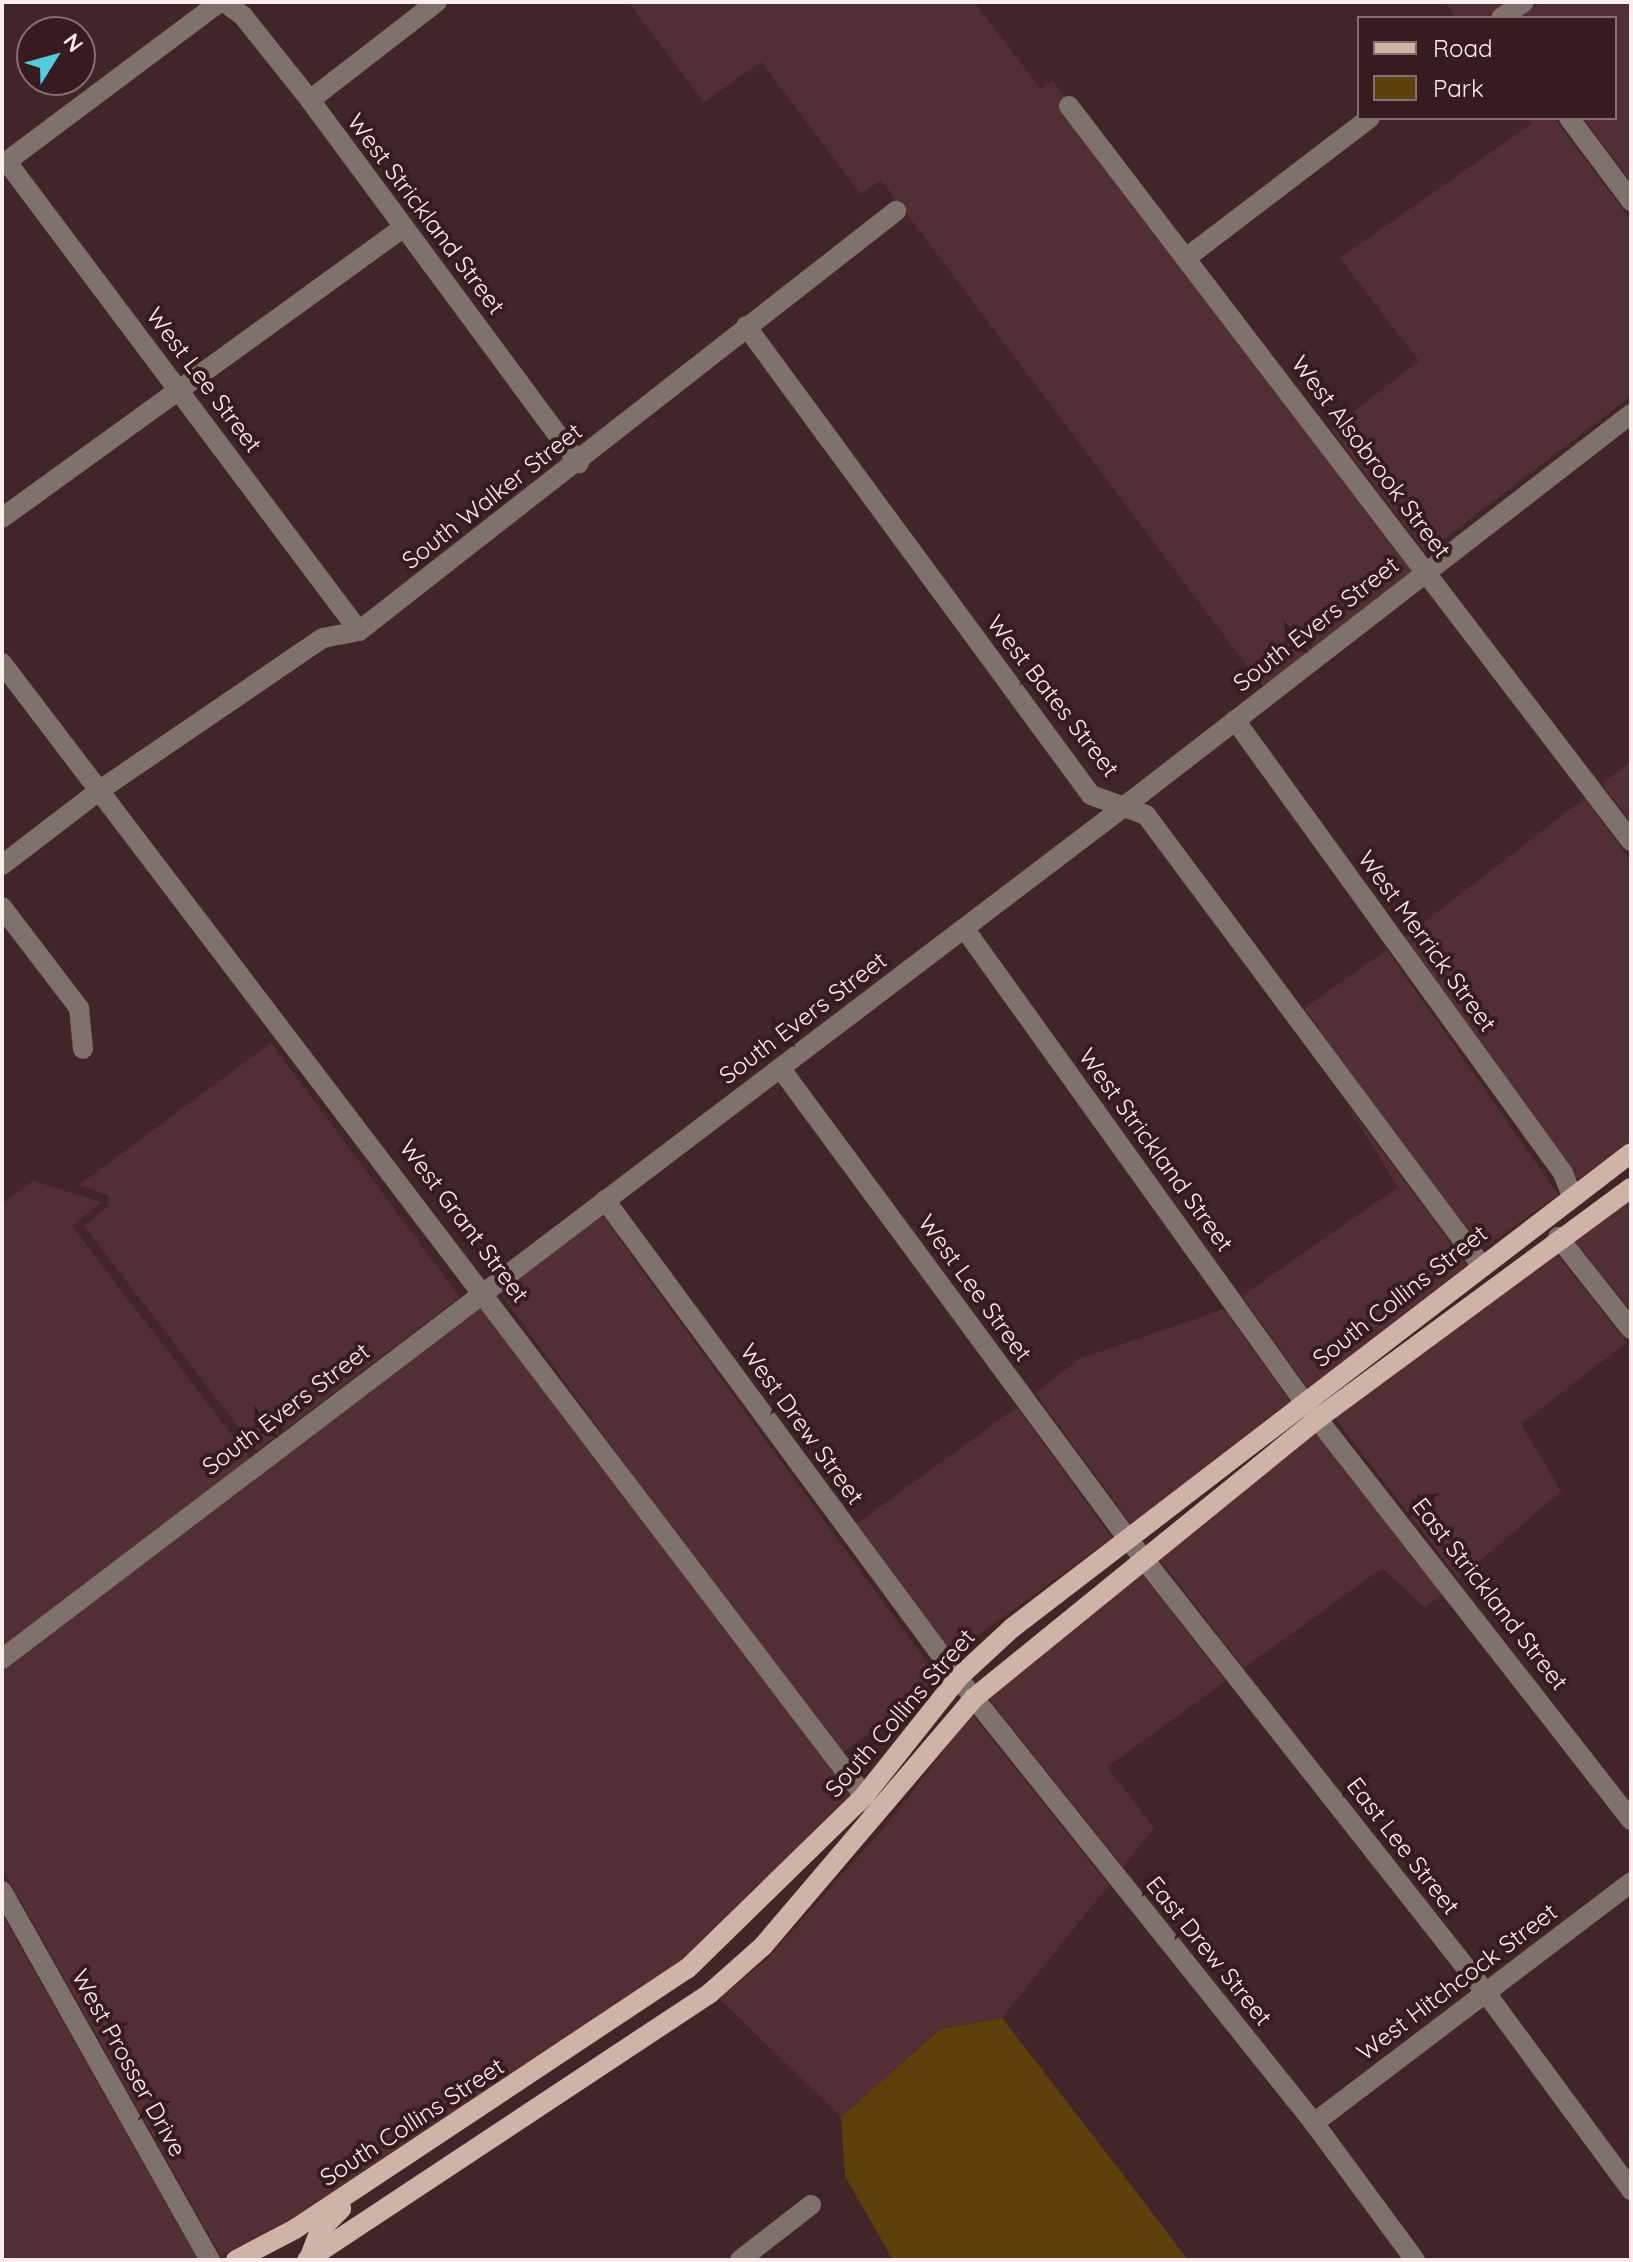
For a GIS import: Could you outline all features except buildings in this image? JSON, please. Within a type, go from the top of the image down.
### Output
[{"type":"main road","name":"South Collins Street","points":[[308,2260],[593,2075],[709,1994],[763,1946],[879,1815],[974,1698],[1145,1560],[1312,1410],[1482,1266],[1631,1153]]},
{"type":"main road","name":"South Collins Street","points":[[236,2260],[295,2229],[687,1969],[865,1795],[958,1678],[1012,1628],[1128,1539],[1631,1188]]},
{"type":"main road","points":[[763,1946],[865,1795]]},
{"type":"main road","points":[[308,2260],[320,2230],[339,2211],[446,2130]]},
{"type":"street","name":"West Strickland Street","points":[[222,2],[243,16],[310,100],[579,463]]},
{"type":"street","points":[[4,163],[222,2]]},
{"type":"street","points":[[310,100],[437,2]]},
{"type":"street","points":[[1504,16],[1524,2]]},
{"type":"street","name":"West Alsobrook Street","points":[[1069,106],[1631,841]]},
{"type":"street","points":[[1186,258],[1367,120]]},
{"type":"street","points":[[1570,120],[1631,201]]},
{"type":"street","name":"West Lee Street","points":[[4,163],[178,388],[359,631]]},
{"type":"street","name":"South Walker Street","points":[[2,865],[100,790],[323,638],[359,631],[579,463],[746,326],[896,211]]},
{"type":"street","points":[[2,518],[404,227]]},
{"type":"street","name":"West Bates Street","points":[[746,326],[1091,795],[1121,809],[1146,815],[1482,1266]]},
{"type":"street","name":"South Evers Street","points":[[2,1659],[781,1069],[1631,414]]},
{"type":"street","name":"West Grant Street","points":[[2,663],[485,1291],[879,1815]]},
{"type":"street","name":"West Merrick Street","points":[[1235,720],[1563,1173],[1572,1197]]},
{"type":"street","points":[[2,907],[79,1008],[83,1049]]},
{"type":"street","name":"West Strickland Street","points":[[964,928],[1312,1410]]},
{"type":"street","name":"West Lee Street","points":[[781,1069],[1128,1539]]},
{"type":"street","name":"West Drew Street","points":[[605,1200],[958,1678]]},
{"type":"street","points":[[1558,1237],[1631,1329]]},
{"type":"street","name":"East Strickland Street","points":[[1312,1410],[1631,1820]]},
{"type":"street","name":"East Lee Street","points":[[1128,1539],[1486,1993],[1631,2190]]},
{"type":"street","name":"East Drew Street","points":[[958,1678],[1314,2123],[1415,2260]]},
{"type":"street","name":"West Hitchcock Street","points":[[1314,2123],[1631,1882]]},
{"type":"street","name":"West Prosser Drive","points":[[2,1891],[210,2260]]},
{"type":"street","points":[[740,2260],[811,2205]]},
{"type":"street","points":[[295,2229],[308,2260]]},
{"type":"shaded area","points":[[628,2],[974,2],[1041,89],[1052,80],[1426,572],[1267,692],[881,180],[861,194],[761,62],[704,102]]},
{"type":"shaded area","points":[[1445,2],[1506,2],[1488,16],[1455,16]]},
{"type":"shaded area","points":[[1541,2],[1631,2],[1631,182],[1584,120],[1617,120],[1617,16],[1522,16]]},
{"type":"shaded area","points":[[1529,120],[1556,120],[1631,220],[1631,396],[1426,553],[1331,429],[1419,361],[1340,258],[1531,124]]},
{"type":"shaded area","points":[[1631,761],[1631,822],[1602,784]]},
{"type":"shaded area","points":[[1585,798],[1631,861],[1631,1140],[1577,1180],[1405,937]]},
{"type":"shaded area","points":[[1387,950],[1558,1195],[1476,1253],[1304,1008]]},
{"type":"shaded area","points":[[271,1043],[460,1297],[257,1451],[84,1226],[108,1206],[109,1196],[79,1185]]},
{"type":"shaded area","points":[[1346,1103],[1467,1265],[1308,1388],[1242,1296],[1398,1187]]},
{"type":"shaded area","points":[[33,1181],[101,1202],[72,1226],[255,1465],[2,1659],[2,1204]]},
{"type":"shaded area","points":[[1631,1200],[1631,1311],[1573,1239]]},
{"type":"shaded area","points":[[602,1215],[941,1681],[837,1756],[498,1290]]},
{"type":"shaded area","points":[[1555,1252],[1627,1342],[1521,1424],[1561,1491],[1459,1579],[1335,1418]]},
{"type":"shaded area","points":[[482,1306],[850,1795],[680,1961],[290,2220],[221,2256],[2,1868],[2,1672]]},
{"type":"shaded area","points":[[1224,1309],[1290,1401],[1131,1524],[1035,1393],[1079,1359]]},
{"type":"shaded area","points":[[1017,1407],[1112,1538],[952,1654],[857,1523]]},
{"type":"shaded area","points":[[1317,1432],[1442,1594],[1425,1608],[1382,1568],[1244,1668],[1160,1560]]},
{"type":"shaded area","points":[[1142,1574],[1226,1681],[1107,1767],[1154,1828],[1123,1867],[989,1699]]},
{"type":"shaded area","points":[[972,1714],[1109,1885],[1002,2018],[939,2029],[841,2117],[719,1998],[767,1959],[893,1817]]},
{"type":"shaded area","points":[[2,1914],[198,2260],[2,2260]]},
{"type":"green space","points":[[1002,2018],[1188,2260],[893,2260],[845,2176],[841,2117],[940,2029]]}]
